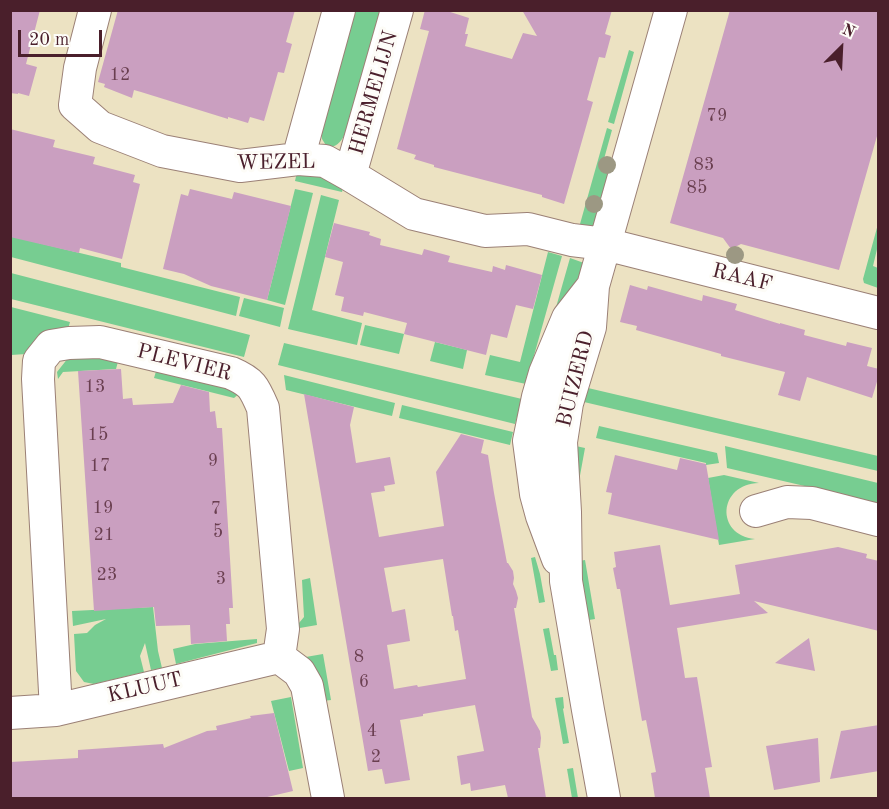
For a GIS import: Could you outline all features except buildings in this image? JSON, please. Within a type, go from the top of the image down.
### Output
[{"type":"street","name":"WEZEL","points":[[95,10],[80,68],[75,105],[100,127],[162,151],[240,166],[298,159],[325,161],[414,214],[485,231],[528,229],[572,240],[605,244]]},
{"type":"street","points":[[298,159],[339,10]]},
{"type":"street","name":"HERMELIJN","points":[[350,175],[397,10]]},
{"type":"street","name":"BUIZERD","points":[[604,798],[566,581],[536,494],[529,441],[544,373],[568,318],[593,286],[671,10]]},
{"type":"street","name":"RAAF","points":[[605,244],[879,313]]},
{"type":"street","name":"PLEVIER","points":[[56,710],[38,379],[39,361],[51,346],[100,342],[231,373],[246,380],[256,390],[263,408],[283,629],[279,657]]},
{"type":"street","points":[[756,511],[787,502],[812,503],[879,520]]},
{"type":"street","points":[[279,657],[299,672],[308,686],[328,798]]},
{"type":"street","name":"KLUUT","points":[[10,713],[56,710],[279,657]]},
{"type":"green space","points":[[354,11],[381,11],[344,136],[337,144],[327,147],[322,139],[321,128]]},
{"type":"green space","points":[[629,50],[634,52],[614,124],[608,122]]},
{"type":"green space","points":[[607,128],[612,130],[604,159],[613,162],[594,228],[580,224]]},
{"type":"green space","points":[[297,172],[324,173],[344,183],[342,192],[295,181]]},
{"type":"green space","points":[[295,189],[313,193],[285,305],[267,300]]},
{"type":"green space","points":[[321,195],[339,200],[312,310],[362,323],[357,345],[288,329]]},
{"type":"green space","points":[[878,224],[878,245],[873,266],[878,268],[878,288],[864,283],[863,279]]},
{"type":"green space","points":[[10,236],[121,263],[121,267],[240,297],[236,316],[11,257]]},
{"type":"green space","points":[[548,252],[562,256],[526,384],[485,375],[490,355],[520,362]]},
{"type":"green space","points":[[570,258],[584,263],[571,295],[547,339]]},
{"type":"green space","points":[[11,273],[250,335],[244,357],[11,299]]},
{"type":"green space","points":[[244,298],[284,308],[280,327],[239,316]]},
{"type":"green space","points":[[11,307],[70,322],[68,329],[43,335],[34,342],[26,354],[11,355]]},
{"type":"green space","points":[[365,325],[404,334],[399,354],[360,345]]},
{"type":"green space","points":[[435,342],[467,350],[463,369],[430,361]]},
{"type":"green space","points":[[284,343],[522,399],[515,424],[278,365]]},
{"type":"green space","points":[[72,353],[119,358],[116,369],[63,372],[58,379],[57,372]]},
{"type":"green space","points":[[157,368],[241,392],[234,398],[154,378]]},
{"type":"green space","points":[[284,375],[395,403],[392,416],[286,390]]},
{"type":"green space","points":[[588,388],[878,456],[878,471],[584,402]]},
{"type":"green space","points":[[402,405],[513,432],[510,445],[399,418]]},
{"type":"green space","points":[[599,426],[717,453],[719,463],[706,465],[706,463],[596,438]]},
{"type":"green space","points":[[571,445],[585,448],[578,501]]},
{"type":"green space","points":[[725,446],[878,483],[878,503],[727,468]]},
{"type":"green space","points":[[724,475],[759,483],[745,486],[735,492],[729,500],[727,510],[728,520],[733,529],[755,539],[719,545],[708,478]]},
{"type":"green space","points":[[535,557],[545,602],[539,603],[531,558]]},
{"type":"green space","points":[[585,560],[595,619],[589,620],[579,561]]},
{"type":"green space","points":[[310,578],[317,625],[294,629],[304,617],[302,580]]},
{"type":"green space","points":[[153,607],[162,668],[151,670],[145,643],[140,656],[144,672],[94,684],[84,682],[76,671],[74,634],[87,633],[106,619],[73,626],[72,611]]},
{"type":"green space","points":[[549,628],[558,670],[551,671],[543,629]]},
{"type":"green space","points":[[257,639],[257,643],[176,664],[173,649],[195,644]]},
{"type":"green space","points":[[323,654],[331,700],[323,701],[300,658]]},
{"type":"green space","points":[[291,697],[303,768],[289,771],[271,701]]},
{"type":"green space","points":[[563,697],[569,743],[563,744],[555,698]]},
{"type":"green space","points":[[573,768],[578,798],[572,798],[567,769]]}]
